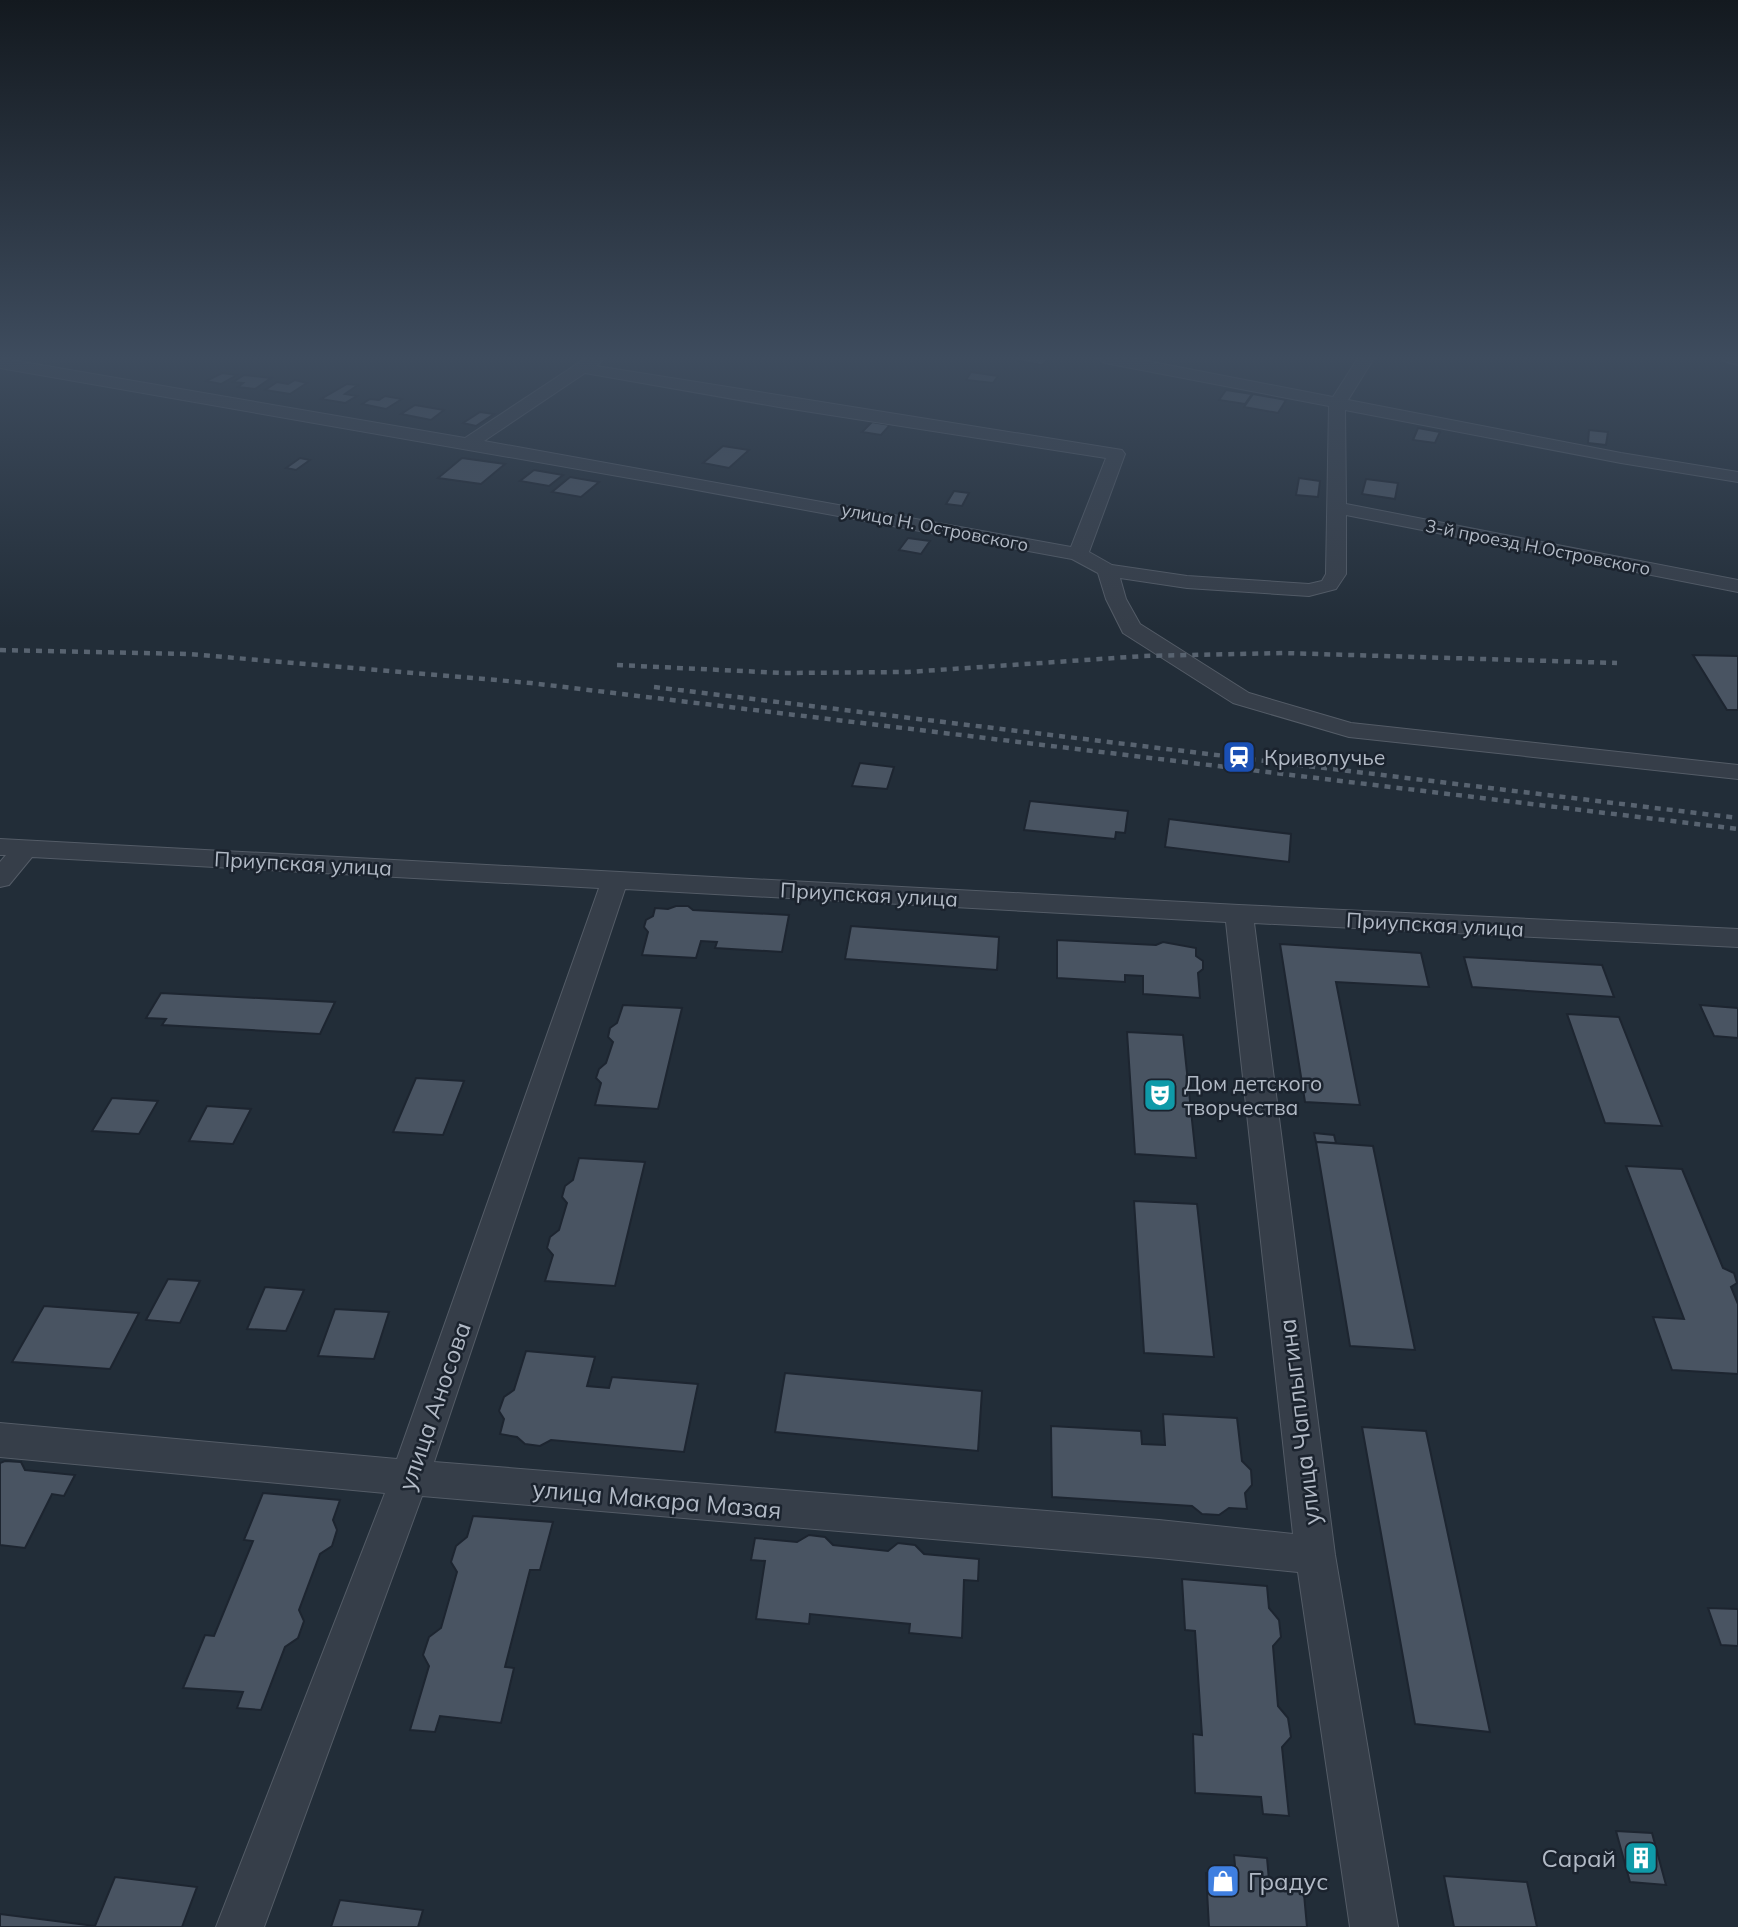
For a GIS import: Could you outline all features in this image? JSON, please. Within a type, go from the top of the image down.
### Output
[{"type":"street","name":"улица Н. Островского","points":[[484,448],[705,484],[1078,554],[1107,570],[1214,584],[1309,590],[1329,585],[1336,574],[1337,508]]},
{"type":"street","points":[[1077,448],[1116,454],[1078,554]]},
{"type":"street","points":[[1337,448],[1337,508]]},
{"type":"street","points":[[1568,448],[1738,477]]},
{"type":"street","name":"3-й проезд Н.Островского","points":[[1337,508],[1738,586]]},
{"type":"street","points":[[1107,570],[1116,599],[1131,628],[1241,698],[1349,730],[1738,772]]},
{"type":"street","points":[[0,879],[12,848]]},
{"type":"street","name":"Приупская улица","points":[[12,848],[1738,938]]},
{"type":"street","name":"улица Аносова","points":[[240,1927],[410,1477],[615,879]]},
{"type":"street","name":"улица Чаплыгина","points":[[1239,914],[1315,1555],[1374,1927]]},
{"type":"street","name":"улица Макара Мазая","points":[[0,1440],[1159,1539],[1315,1555]]},
{"type":"building","points":[[721,448],[749,450],[729,468],[703,463]]},
{"type":"building","points":[[300,458],[310,460],[296,470],[286,468]]},
{"type":"building","points":[[462,458],[505,464],[481,484],[438,478]]},
{"type":"building","points":[[534,470],[563,475],[549,486],[520,481]]},
{"type":"building","points":[[570,477],[599,482],[581,497],[552,492]]},
{"type":"building","points":[[1299,478],[1320,481],[1318,497],[1296,495]]},
{"type":"building","points":[[1366,479],[1398,483],[1395,499],[1362,494]]},
{"type":"building","points":[[954,491],[969,493],[962,506],[946,504]]},
{"type":"building","points":[[908,538],[930,541],[921,554],[899,550]]},
{"type":"building","points":[[1693,655],[1738,656],[1738,710],[1727,710]]},
{"type":"building","points":[[860,763],[894,767],[887,789],[852,786]]},
{"type":"building","points":[[1030,801],[1128,811],[1125,833],[1116,832],[1115,839],[1024,830]]},
{"type":"building","name":"Криволучье","points":[[1169,819],[1291,834],[1289,862],[1165,847]]},
{"type":"building","points":[[688,906],[693,910],[789,915],[782,952],[715,948],[717,942],[701,941],[696,958],[642,955],[648,932],[644,927],[646,920],[653,916],[655,908],[668,909]]},
{"type":"building","points":[[851,926],[999,937],[997,970],[845,959]]},
{"type":"building","points":[[1057,940],[1156,945],[1163,942],[1196,948],[1196,956],[1203,961],[1203,969],[1198,973],[1200,998],[1143,994],[1143,976],[1125,975],[1125,982],[1057,978]]},
{"type":"building","points":[[1280,944],[1421,953],[1429,987],[1336,982],[1360,1105],[1305,1102]]},
{"type":"building","points":[[1464,957],[1602,965],[1614,997],[1472,987]]},
{"type":"building","points":[[161,993],[335,1002],[320,1034],[162,1025],[166,1019],[146,1018]]},
{"type":"building","points":[[623,1005],[682,1008],[658,1109],[595,1105],[601,1083],[596,1078],[599,1069],[606,1063],[613,1042],[608,1037],[610,1028],[617,1023]]},
{"type":"building","points":[[1700,1005],[1738,1008],[1738,1038],[1714,1036]]},
{"type":"building","points":[[1567,1014],[1619,1017],[1662,1126],[1605,1123]]},
{"type":"building","name":"Дом детского творчества","points":[[1127,1032],[1183,1035],[1196,1158],[1135,1154]]},
{"type":"building","points":[[416,1078],[464,1081],[443,1135],[393,1132]]},
{"type":"building","points":[[112,1098],[158,1101],[139,1134],[92,1131]]},
{"type":"building","points":[[207,1106],[251,1109],[233,1144],[189,1141]]},
{"type":"building","points":[[1314,1133],[1334,1135],[1336,1143],[1316,1142]]},
{"type":"building","points":[[1316,1142],[1373,1146],[1415,1350],[1350,1346]]},
{"type":"building","points":[[579,1158],[645,1162],[615,1286],[545,1281],[553,1255],[547,1248],[550,1237],[559,1230],[567,1203],[562,1197],[565,1186],[573,1180]]},
{"type":"building","points":[[1626,1166],[1682,1169],[1723,1268],[1734,1273],[1737,1283],[1731,1287],[1738,1304],[1738,1374],[1672,1370],[1653,1317],[1684,1319]]},
{"type":"building","points":[[1134,1201],[1197,1204],[1214,1357],[1144,1353]]},
{"type":"building","points":[[168,1279],[200,1281],[180,1323],[146,1320]]},
{"type":"building","points":[[265,1287],[304,1290],[286,1331],[247,1329]]},
{"type":"building","points":[[44,1306],[139,1313],[110,1369],[12,1362]]},
{"type":"building","points":[[335,1309],[389,1312],[374,1359],[318,1356]]},
{"type":"building","points":[[526,1351],[595,1357],[587,1386],[609,1388],[612,1377],[698,1384],[684,1452],[551,1440],[540,1446],[525,1444],[517,1437],[500,1434],[504,1419],[499,1411],[504,1397],[514,1390]]},
{"type":"building","points":[[785,1373],[982,1391],[978,1451],[775,1432]]},
{"type":"building","points":[[1163,1414],[1237,1418],[1242,1461],[1251,1470],[1252,1485],[1245,1493],[1247,1509],[1229,1508],[1219,1515],[1202,1514],[1192,1506],[1052,1497],[1051,1426],[1141,1431],[1142,1444],[1165,1445]]},
{"type":"building","points":[[1362,1427],[1426,1431],[1490,1732],[1415,1724]]},
{"type":"building","points":[[21,1462],[25,1470],[75,1475],[64,1496],[52,1494],[25,1548],[0,1545],[0,1463]]},
{"type":"building","points":[[263,1493],[340,1500],[333,1520],[337,1530],[332,1546],[320,1554],[299,1610],[304,1621],[298,1638],[285,1647],[261,1710],[237,1708],[243,1692],[183,1688],[205,1635],[214,1636],[253,1541],[244,1540]]},
{"type":"building","points":[[473,1516],[553,1522],[540,1570],[530,1570],[505,1667],[514,1668],[501,1723],[440,1716],[435,1732],[410,1730],[429,1666],[423,1655],[429,1637],[441,1628],[457,1572],[451,1562],[456,1546],[467,1537]]},
{"type":"building","points":[[809,1535],[825,1537],[833,1545],[888,1551],[898,1543],[915,1545],[924,1554],[979,1559],[978,1581],[964,1580],[962,1638],[909,1633],[910,1624],[810,1614],[809,1624],[756,1619],[765,1561],[751,1560],[755,1538],[797,1542]]},
{"type":"building","points":[[1182,1579],[1267,1586],[1269,1608],[1279,1620],[1281,1637],[1273,1646],[1278,1706],[1288,1718],[1291,1737],[1282,1747],[1289,1816],[1263,1814],[1261,1797],[1195,1793],[1193,1734],[1202,1735],[1195,1631],[1185,1630]]},
{"type":"building","points":[[1708,1608],[1738,1609],[1738,1646],[1721,1645]]},
{"type":"building","name":"Сарай","points":[[1616,1831],[1652,1833],[1666,1885],[1630,1882]]},
{"type":"building","points":[[1234,1855],[1267,1858],[1269,1880],[1303,1883],[1307,1927],[1209,1927],[1206,1873],[1236,1876]]},
{"type":"building","points":[[1444,1876],[1527,1882],[1537,1927],[1454,1927]]},
{"type":"building","points":[[115,1877],[197,1887],[182,1927],[0,1927],[0,1914],[95,1926]]},
{"type":"building","points":[[340,1900],[423,1910],[418,1927],[331,1927]]},
{"type":"railway","points":[[0,650],[188,654],[531,683],[1738,829]]},
{"type":"railway","points":[[617,665],[783,673],[908,672],[1144,656],[1284,653],[1617,663]]},
{"type":"railway","points":[[654,687],[1738,818]]},
{"type":"place","name":"Криволучье","points":[[1239,757]]},
{"type":"place","name":"Дом детского творчества","points":[[1160,1095]]},
{"type":"place","name":"Сарай","points":[[1641,1858]]},
{"type":"place","name":"Градус","points":[[1223,1881]]}]
